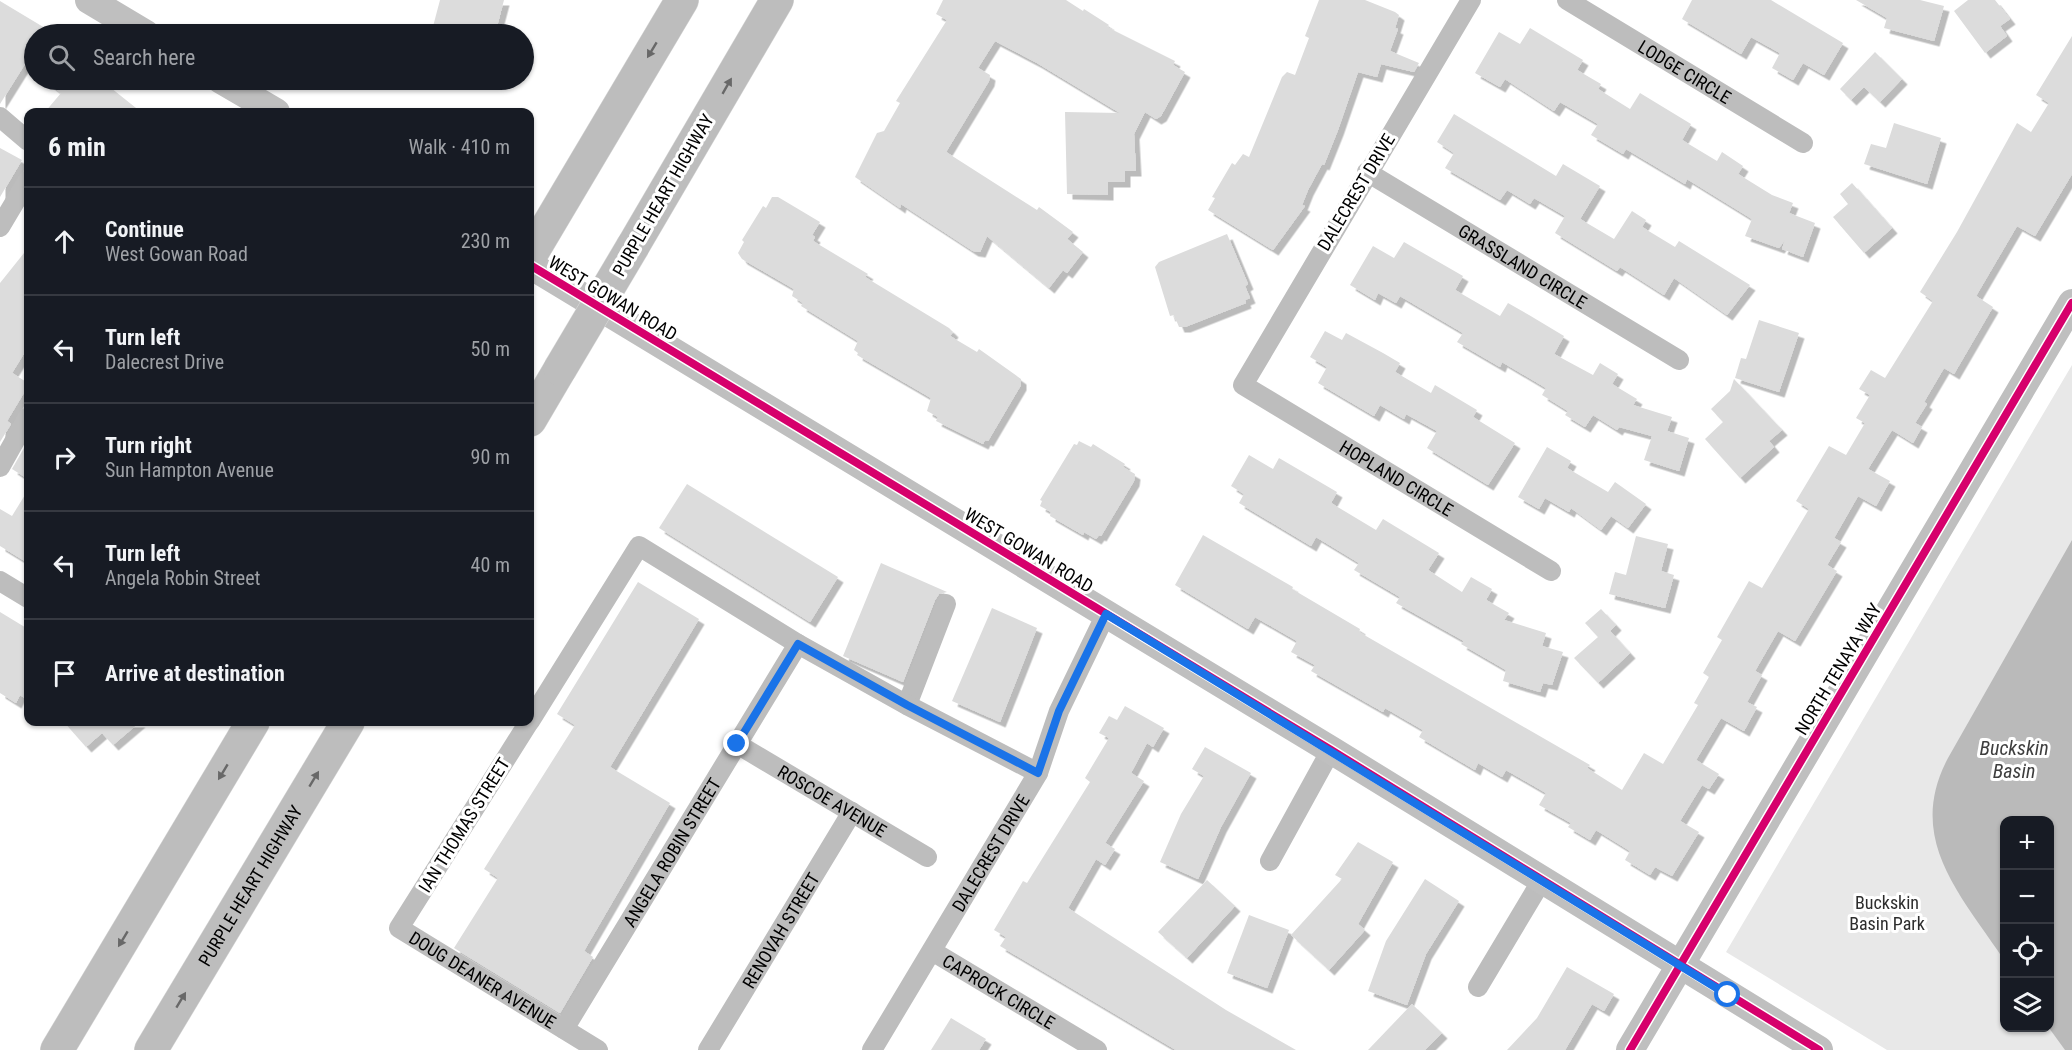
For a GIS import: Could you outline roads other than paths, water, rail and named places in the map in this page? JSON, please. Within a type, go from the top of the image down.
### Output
[{"type":"highway","points":[[534,249],[682,0]]},
{"type":"highway","name":"PURPLE HEART HIGHWAY","points":[[534,413],[777,0]]},
{"type":"highway","points":[[57,1050],[251,726]]},
{"type":"highway","name":"PURPLE HEART HIGHWAY","points":[[151,1050],[346,726]]},
{"type":"street","points":[[89,0],[129,24]]},
{"type":"street","name":"DALECREST DRIVE","points":[[1243,385],[1367,172],[1471,0]]},
{"type":"street","name":"LODGE CIRCLE","points":[[1567,0],[1803,143]]},
{"type":"street","points":[[238,90],[269,108]]},
{"type":"street","points":[[0,117],[24,138]]},
{"type":"street","name":"GRASSLAND CIRCLE","points":[[1367,172],[1679,360]]},
{"type":"street","points":[[0,227],[24,187]]},
{"type":"street","name":"WEST GOWAN ROAD","points":[[534,267],[1331,750],[1819,1050]]},
{"type":"street","name":"NORTH TENAYA WAY","points":[[1630,1050],[2072,303]]},
{"type":"street","name":"HOPLAND CIRCLE","points":[[1243,385],[1551,571]]},
{"type":"street","points":[[0,467],[24,424]]},
{"type":"street","name":"IAN THOMAS STREET","points":[[534,713],[639,546],[798,644]]},
{"type":"street","points":[[0,581],[24,596]]},
{"type":"street","points":[[907,705],[946,604]]},
{"type":"street","name":"DALECREST DRIVE","points":[[872,1050],[1038,773],[1059,711],[1106,614]]},
{"type":"street","points":[[798,644],[907,705],[1038,773]]},
{"type":"street","name":"ANGELA ROBIN STREET","points":[[564,1029],[798,644]]},
{"type":"street","name":"IAN THOMAS STREET","points":[[399,928],[526,726]]},
{"type":"street","name":"ROSCOE AVENUE","points":[[737,744],[927,857]]},
{"type":"street","points":[[1270,861],[1331,750]]},
{"type":"street","name":"RENOVAH STREET","points":[[708,1050],[852,812]]},
{"type":"street","points":[[1478,987],[1542,880]]},
{"type":"street","name":"DOUG DEANER AVENUE","points":[[399,928],[598,1050]]},
{"type":"street","name":"CAPROCK CIRCLE","points":[[932,951],[1097,1050]]},
{"type":"water","name":"Buckskin Basin","points":[[2072,540],[2072,1050],[2065,1050],[2052,1032],[2054,1032],[2054,816],[2000,816],[2000,954],[1956,889],[1935,840],[1933,815],[1936,787],[1948,758]]},
{"type":"park label","name":"Buckskin Basin Park","points":[[1887,912]]}]
